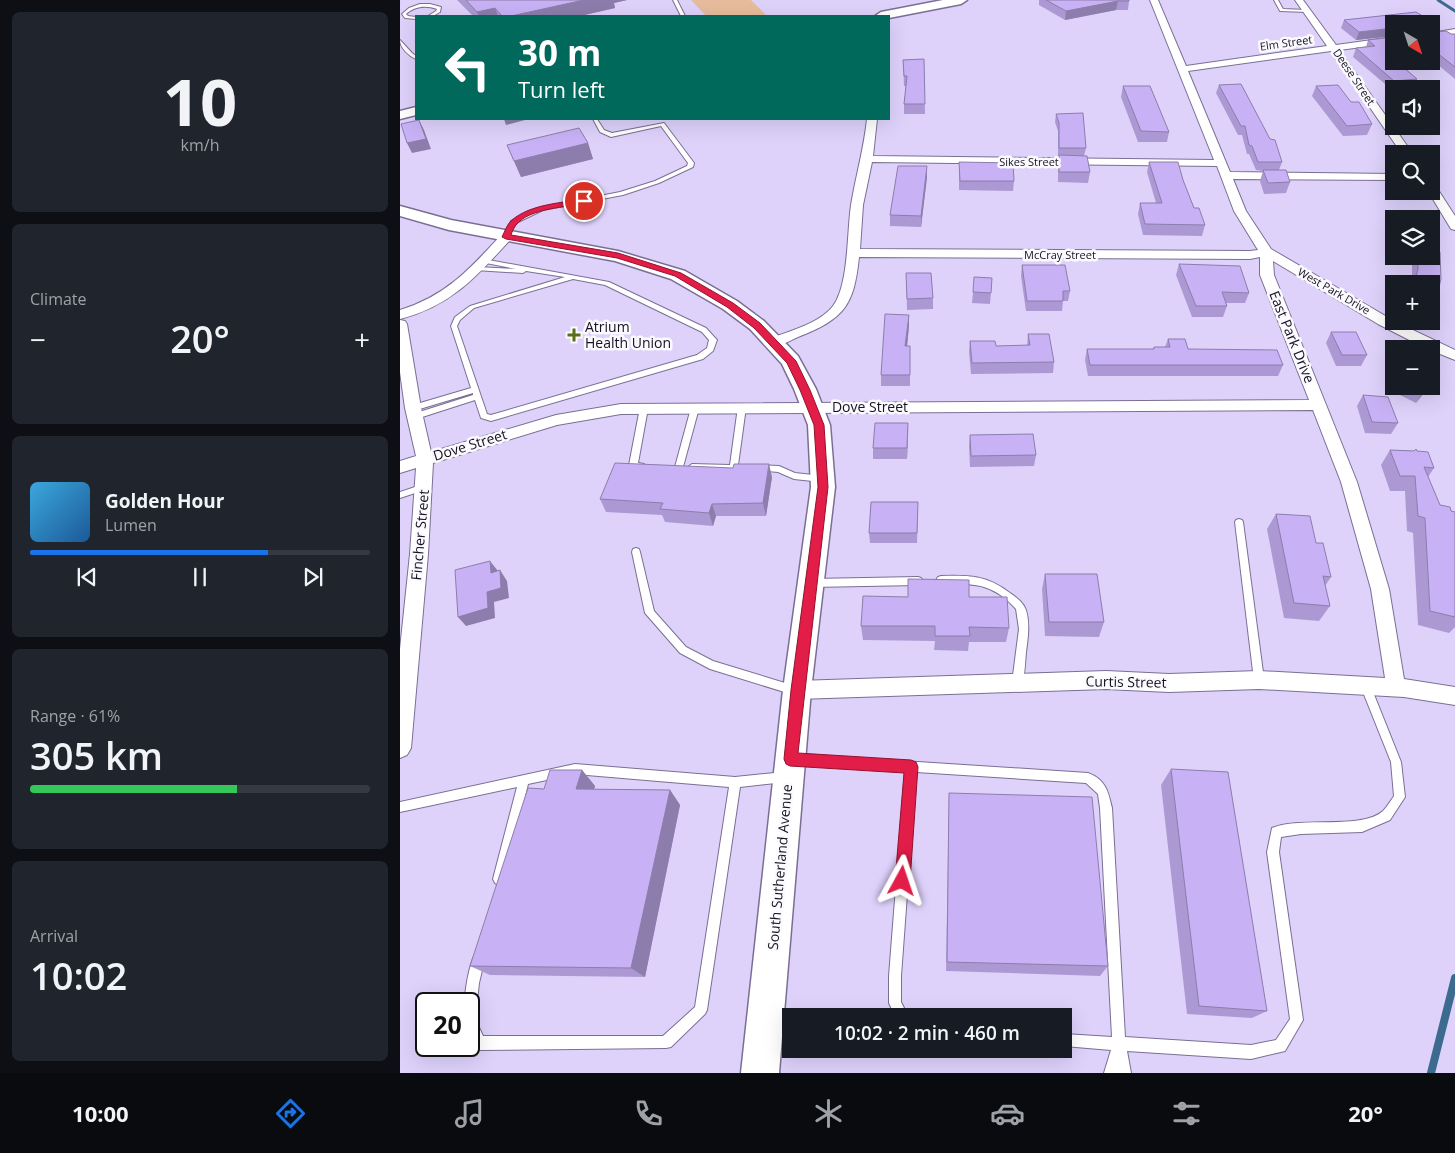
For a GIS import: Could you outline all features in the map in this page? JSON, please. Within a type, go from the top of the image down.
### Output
[{"type":"street","points":[[886,15],[961,0]]},
{"type":"street","name":"East Park Drive","points":[[1154,0],[1240,211],[1266,252],[1267,275],[1349,482],[1380,590],[1396,688]]},
{"type":"street","name":"Deese Street","points":[[1299,0],[1402,145]]},
{"type":"street","points":[[1440,34],[1455,32]]},
{"type":"street","name":"Elm Street","points":[[1182,69],[1385,41]]},
{"type":"street","points":[[400,114],[415,111]]},
{"type":"street","points":[[774,342],[821,320],[839,308],[845,293],[854,253],[856,210],[872,120]]},
{"type":"street","name":"Sikes Street","points":[[866,159],[1224,169],[1276,177],[1385,177]]},
{"type":"street","points":[[1439,200],[1455,226]]},
{"type":"street","name":"South Sutherland Avenue","points":[[400,211],[449,225],[506,237],[618,256],[678,275],[730,305],[774,342],[791,361],[805,390],[819,425],[823,479],[812,583],[797,690],[760,1073]]},
{"type":"street","points":[[400,315],[436,303],[456,289],[506,237]]},
{"type":"street","name":"McCray Street","points":[[854,253],[1158,256],[1250,255],[1266,252]]},
{"type":"street","name":"West Park Drive","points":[[1266,252],[1327,289],[1429,345],[1455,356]]},
{"type":"street","name":"Fincher Street","points":[[400,324],[425,459],[400,748]]},
{"type":"street","name":"Dove Street","points":[[400,467],[556,420],[602,411],[644,408],[1318,405]]},
{"type":"street","name":"Curtis Street","points":[[797,690],[1106,680],[1169,683],[1259,680],[1396,688],[1455,696]]},
{"type":"lane","points":[[675,0],[682,15]]},
{"type":"lane","points":[[1276,0],[1282,10],[1307,11]]},
{"type":"lane","points":[[402,16],[405,12],[417,7],[432,6],[438,8],[438,12],[432,15]]},
{"type":"lane","points":[[402,16],[415,18]]},
{"type":"lane","points":[[400,41],[415,57]]},
{"type":"lane","points":[[506,237],[513,222],[542,208],[621,194],[657,182],[690,167],[691,164],[662,124],[611,135],[602,131],[596,120]]},
{"type":"lane","points":[[480,265],[509,272],[528,270],[573,277],[608,283],[704,330],[713,340],[710,349],[700,357],[491,418],[484,416],[454,326],[457,319],[472,307],[573,277]]},
{"type":"lane","points":[[415,412],[476,394]]},
{"type":"lane","points":[[734,467],[742,407]]},
{"type":"lane","points":[[644,408],[633,466],[649,466]]},
{"type":"lane","points":[[695,408],[675,467],[779,469],[794,476],[823,479]]},
{"type":"lane","points":[[400,495],[424,487]]},
{"type":"lane","points":[[1239,522],[1259,680]]},
{"type":"lane","points":[[636,552],[650,613],[683,650],[710,665],[797,690]]},
{"type":"lane","points":[[812,583],[980,580],[994,585],[1019,606],[1023,614],[1017,683]]},
{"type":"lane","points":[[1072,1040],[1251,1052],[1280,1046],[1297,1020],[1273,852],[1276,832],[1301,828],[1362,826],[1386,816],[1400,797],[1396,762],[1366,687]]},
{"type":"lane","points":[[898,1008],[896,1003],[895,976],[911,767]]},
{"type":"lane","points":[[400,807],[575,769],[735,782],[789,768],[911,767],[1088,778],[1103,792],[1106,808],[1119,1043],[1124,1073]]},
{"type":"lane","points":[[497,886],[524,780]]},
{"type":"lane","points":[[480,1043],[666,1042],[701,1010],[735,782]]},
{"type":"lane","points":[[472,992],[482,944]]},
{"type":"lane","points":[[1111,1073],[1119,1043]]},
{"type":"shaded area","points":[[691,0],[751,0],[766,15],[705,15]]},
{"type":"building","points":[[466,0],[584,0],[516,15],[501,15],[495,8],[477,12]]},
{"type":"building","points":[[1046,0],[1129,1],[1118,1],[1066,11]]},
{"type":"building","points":[[1416,12],[1421,15],[1389,15]]},
{"type":"building","points":[[1385,15],[1385,29],[1359,32],[1344,20]]},
{"type":"building","points":[[1440,31],[1455,34],[1455,67],[1440,55]]},
{"type":"building","points":[[1385,38],[1385,70],[1406,70],[1417,79],[1393,80],[1356,48],[1375,46],[1368,40]]},
{"type":"building","points":[[924,59],[925,104],[904,104],[907,76],[904,76],[903,60]]},
{"type":"building","points":[[1241,84],[1270,139],[1275,140],[1282,162],[1258,162],[1252,146],[1249,145],[1245,126],[1241,126],[1219,85]]},
{"type":"building","points":[[1338,85],[1351,102],[1359,102],[1372,124],[1347,126],[1316,86]]},
{"type":"building","points":[[1123,86],[1150,86],[1169,132],[1141,131]]},
{"type":"building","points":[[1083,113],[1086,148],[1059,148],[1059,123],[1056,114]]},
{"type":"building","points":[[419,120],[426,139],[407,143],[401,124]]},
{"type":"building","points":[[579,128],[588,143],[514,161],[507,145]]},
{"type":"building","points":[[1059,155],[1087,156],[1090,172],[1059,172]]},
{"type":"building","points":[[959,162],[1013,163],[1014,181],[960,181]]},
{"type":"building","points":[[1149,162],[1178,162],[1194,208],[1199,208],[1205,225],[1145,224],[1140,203],[1162,203]]},
{"type":"building","points":[[898,166],[927,166],[921,216],[890,215]]},
{"type":"building","points":[[1263,170],[1286,170],[1290,182],[1268,183]]},
{"type":"building","points":[[1440,252],[1441,279],[1440,283],[1440,275],[1416,275],[1418,265],[1440,265]]},
{"type":"building","points":[[1179,264],[1240,266],[1249,293],[1222,292],[1227,306],[1196,306]]},
{"type":"building","points":[[1022,265],[1065,265],[1070,291],[1063,291],[1063,301],[1027,301]]},
{"type":"building","points":[[906,273],[931,273],[933,298],[907,299]]},
{"type":"building","points":[[974,277],[992,278],[991,293],[973,292]]},
{"type":"building","points":[[885,314],[909,315],[905,346],[910,346],[910,375],[881,375]]},
{"type":"building","points":[[1331,332],[1356,332],[1367,355],[1342,355]]},
{"type":"building","points":[[1028,334],[1049,334],[1054,362],[972,363],[970,341],[995,341],[996,346],[1030,345]]},
{"type":"building","points":[[1168,339],[1185,339],[1188,349],[1277,350],[1283,365],[1090,365],[1087,349],[1154,349],[1154,347],[1170,347]]},
{"type":"building","points":[[1363,395],[1388,397],[1398,423],[1372,422]]},
{"type":"building","points":[[875,423],[908,423],[907,448],[873,448]]},
{"type":"building","points":[[1033,434],[1036,455],[971,456],[970,435]]},
{"type":"building","points":[[1416,449],[1417,451],[1428,452],[1434,468],[1424,467],[1440,505],[1450,507],[1451,511],[1455,512],[1455,617],[1430,611],[1425,518],[1418,516],[1415,476],[1400,476],[1390,450],[1414,451]]},
{"type":"building","points":[[615,463],[733,468],[734,464],[769,464],[763,503],[712,504],[709,513],[660,509],[663,503],[600,499]]},
{"type":"building","points":[[871,502],[918,502],[917,533],[869,533]]},
{"type":"building","points":[[1276,514],[1310,516],[1316,543],[1323,543],[1331,577],[1323,576],[1330,606],[1294,603]]},
{"type":"building","points":[[490,561],[491,573],[500,570],[501,588],[487,592],[488,608],[458,617],[455,570]]},
{"type":"building","points":[[1045,574],[1097,574],[1104,622],[1049,622]]},
{"type":"building","points":[[908,579],[969,580],[969,597],[1007,597],[1009,628],[969,627],[970,636],[935,636],[935,626],[861,626],[863,596],[908,597]]},
{"type":"building","points":[[1171,769],[1228,772],[1267,1011],[1199,1006]]},
{"type":"building","points":[[550,770],[582,770],[576,789],[670,790],[631,968],[470,966],[528,788],[544,789]]},
{"type":"building","points":[[949,793],[1092,797],[1108,966],[947,962]]},
{"type":"waterway","points":[[1438,0],[1455,11]]},
{"type":"waterway","points":[[1431,1073],[1455,978]]},
{"type":"place","name":"Atrium Health Union","points":[[574,335]]},
{"type":"route","points":[[584,201],[542,208],[526,214],[513,222],[506,237],[618,256],[678,275],[700,286],[730,305],[774,342],[791,361],[805,390],[819,425],[823,487],[790,759],[911,767],[902,881]]}]
